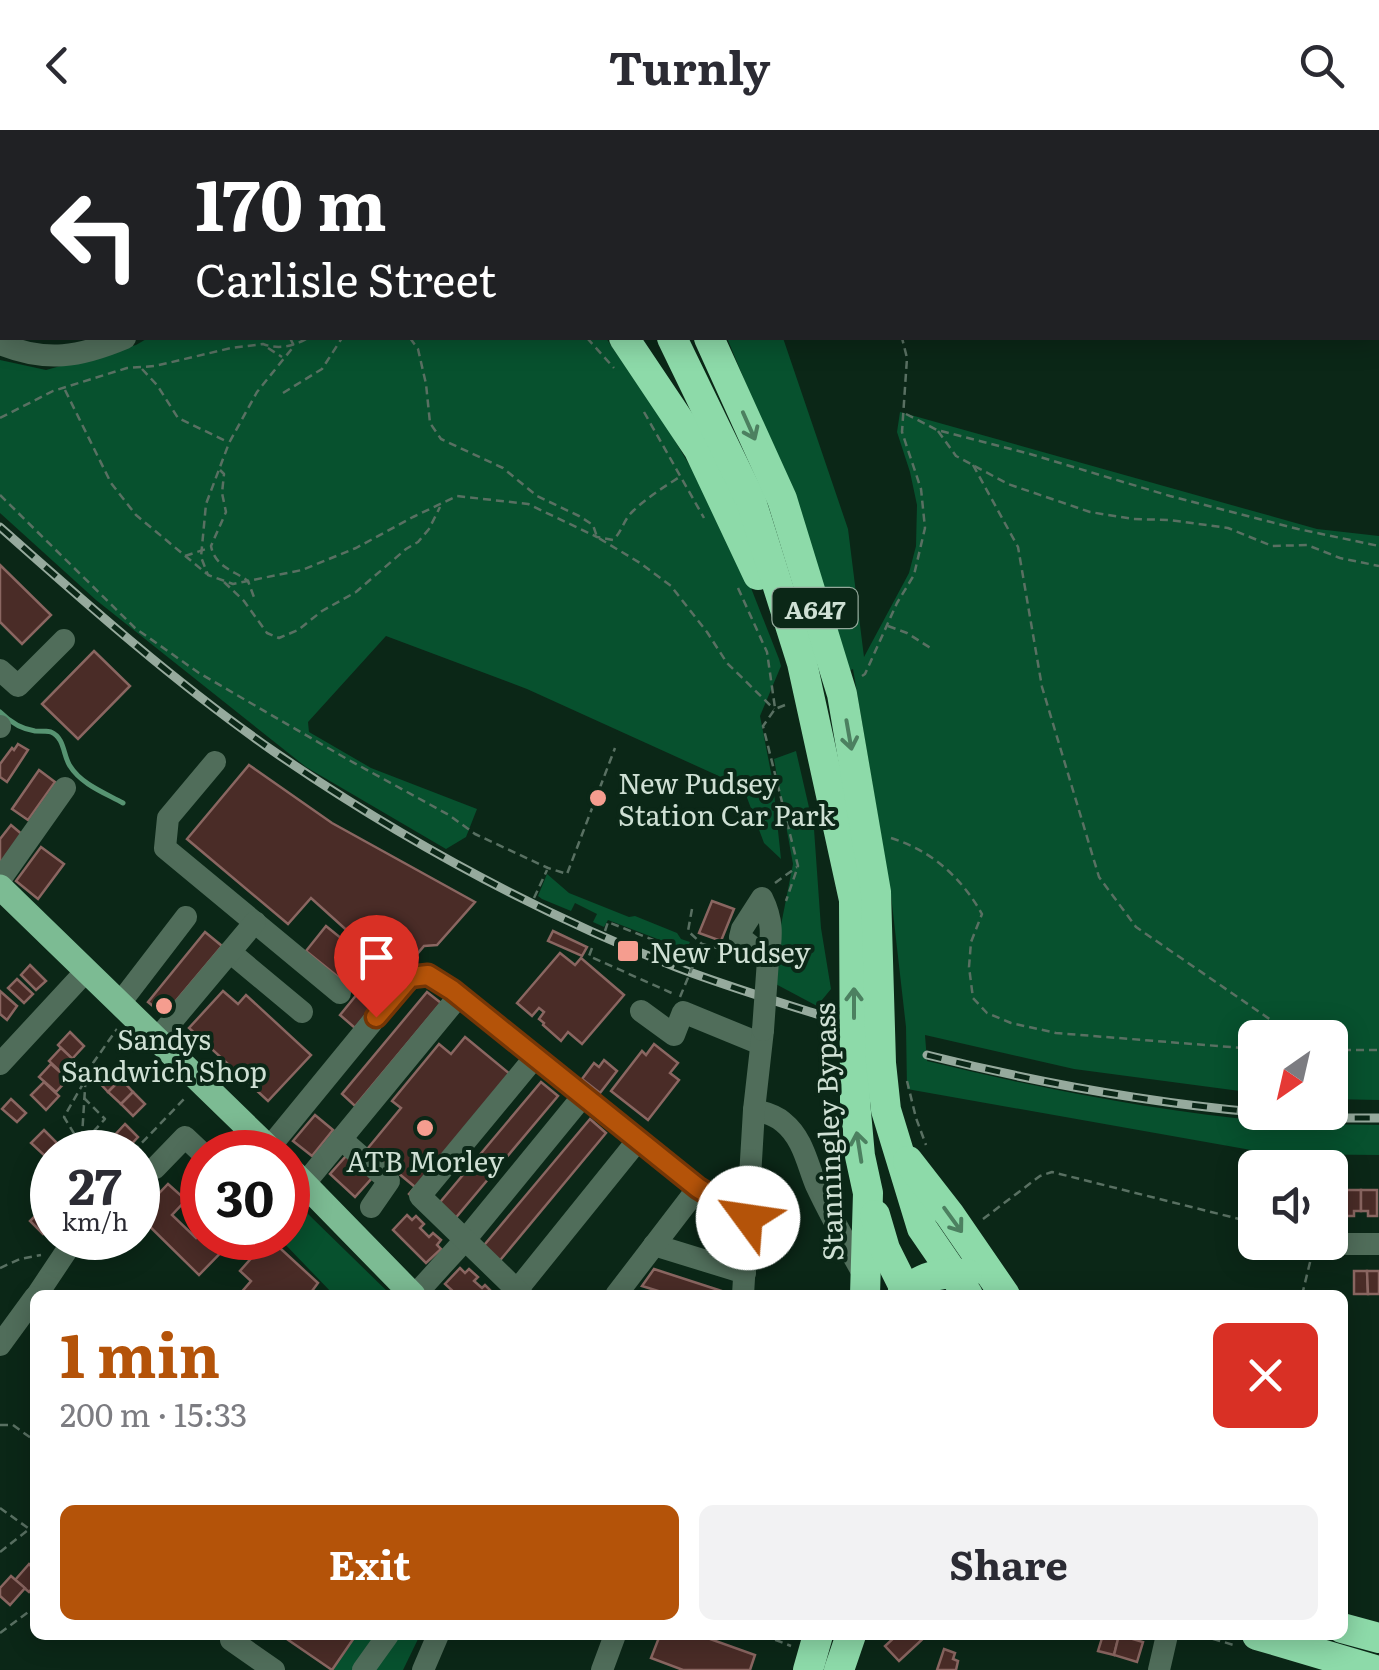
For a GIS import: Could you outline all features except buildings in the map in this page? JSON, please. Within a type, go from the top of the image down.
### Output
[{"type":"highway","points":[[625,340],[699,450],[770,602],[824,766]]},
{"type":"highway","name":"Stanningley Bypass","points":[[673,340],[751,501],[802,663],[854,900],[855,1101],[868,1194],[865,1286]]},
{"type":"highway","name":"Stanningley Bypass","points":[[710,340],[782,499],[842,694],[876,892],[886,1110],[922,1228],[960,1284]]},
{"type":"highway","name":"A647","points":[[896,1146],[1002,1290]]},
{"type":"highway","name":"A647","points":[[868,1194],[904,1290]]},
{"type":"highway","points":[[909,1290],[928,1277],[960,1284],[968,1274],[998,1290]]},
{"type":"highway","points":[[1348,1630],[1379,1638]]},
{"type":"highway","points":[[839,1670],[848,1640]]},
{"type":"highway","points":[[1274,1640],[1375,1670]]},
{"type":"main road","points":[[0,883],[244,1130]]},
{"type":"main road","points":[[310,1189],[409,1290]]},
{"type":"street","points":[[0,344],[18,352],[51,357],[88,352],[120,340]]},
{"type":"street","points":[[0,670],[18,686],[64,640]]},
{"type":"street","points":[[215,762],[168,818],[166,848],[340,992]]},
{"type":"street","points":[[0,883],[65,788]]},
{"type":"street","points":[[654,1245],[744,1284],[754,1110],[772,930],[764,894]]},
{"type":"street","points":[[124,1007],[186,917]]},
{"type":"street","points":[[158,1039],[255,922]]},
{"type":"street","points":[[230,952],[302,1012]]},
{"type":"street","points":[[0,1064],[87,970]]},
{"type":"street","points":[[274,1130],[410,977],[428,975],[698,1188],[748,1218]]},
{"type":"street","points":[[310,1164],[341,1139],[459,996]]},
{"type":"street","points":[[641,1011],[674,1034],[684,1012],[762,1037]]},
{"type":"street","points":[[518,1290],[420,1196],[535,1056]]},
{"type":"street","points":[[419,1290],[583,1096]]},
{"type":"street","points":[[754,1110],[782,1121],[802,1147],[865,1286]]},
{"type":"street","points":[[341,1139],[389,1181],[371,1207]]},
{"type":"street","points":[[522,1290],[638,1140]]},
{"type":"street","points":[[620,1290],[698,1188]]},
{"type":"street","points":[[1348,1244],[1379,1244]]},
{"type":"street","points":[[44,1290],[62,1260]]},
{"type":"street","points":[[0,1346],[30,1309]]},
{"type":"street","points":[[231,1640],[274,1670]]},
{"type":"street","points":[[363,1670],[384,1640]]},
{"type":"street","points":[[423,1670],[436,1640]]},
{"type":"street","points":[[602,1670],[612,1640]]},
{"type":"street","points":[[1160,1670],[1166,1640]]},
{"type":"path","points":[[260,340],[284,358]]},
{"type":"path","points":[[291,340],[294,346]]},
{"type":"path","points":[[208,574],[201,557],[206,504],[230,442],[257,392],[294,346],[304,340]]},
{"type":"path","points":[[283,393],[322,369],[341,340]]},
{"type":"path","points":[[411,340],[418,349],[426,384],[430,422],[441,439],[502,468],[537,496],[579,516],[592,526],[597,537]]},
{"type":"path","points":[[589,340],[616,370]]},
{"type":"path","points":[[902,340],[907,358],[905,413],[937,430],[1170,496],[1379,546]]},
{"type":"path","points":[[0,418],[52,391],[127,368],[230,348],[294,346]]},
{"type":"path","points":[[140,368],[178,418],[230,442]]},
{"type":"path","points":[[64,388],[112,484],[136,516],[208,574],[233,584],[302,570],[356,548],[457,496],[528,504],[597,537],[671,586],[727,663],[776,710],[767,652],[735,583]]},
{"type":"path","points":[[643,411],[707,524]]},
{"type":"path","points":[[937,430],[956,456],[1008,484],[1090,512],[1228,528],[1272,546],[1307,545],[1340,558],[1379,566]]},
{"type":"path","points":[[973,465],[1018,547],[1042,687],[1099,877],[1136,927],[1272,1020]]},
{"type":"path","points":[[220,469],[224,474],[226,512],[211,548],[219,564],[248,581],[255,600]]},
{"type":"path","points":[[597,537],[612,540],[619,535],[634,510],[681,476]]},
{"type":"path","points":[[0,494],[135,628],[200,673],[449,815],[474,834],[548,868],[567,874],[616,748]]},
{"type":"path","points":[[218,578],[244,601],[267,633],[278,638],[298,630],[356,592],[418,542],[443,503]]},
{"type":"path","points":[[185,556],[211,548]]},
{"type":"path","points":[[886,626],[907,633],[932,649]]},
{"type":"path","points":[[866,831],[912,844],[950,871],[970,893],[982,914],[970,942],[973,998],[987,1013],[1012,1023],[1056,1032],[1238,1047]]},
{"type":"path","points":[[764,894],[798,866]]},
{"type":"path","points":[[534,898],[548,868]]},
{"type":"path","points":[[592,948],[589,956],[680,997],[702,944],[688,932],[692,909]]},
{"type":"path","points":[[605,931],[608,922],[696,957]]},
{"type":"path","points":[[81,1130],[86,1073],[124,1007]]},
{"type":"path","points":[[1348,1050],[1379,1050]]},
{"type":"path","points":[[71,1130],[64,1117],[85,1081]]},
{"type":"path","points":[[908,1081],[928,1152]]},
{"type":"path","points":[[154,1130],[200,1082]]},
{"type":"path","points":[[83,1097],[105,1118],[94,1130]]},
{"type":"path","points":[[974,1225],[1040,1176],[1052,1172],[1238,1219]]},
{"type":"path","points":[[0,1268],[30,1257]]},
{"type":"path","points":[[1303,1290],[1311,1260]]},
{"type":"path","points":[[0,1425],[13,1425],[30,1437]]},
{"type":"path","points":[[0,1508],[29,1529],[0,1552]]},
{"type":"path","points":[[0,1632],[30,1611]]},
{"type":"path","points":[[776,1640],[806,1651]]},
{"type":"green space","points":[[145,340],[607,340],[668,429],[729,532],[779,659],[781,666],[760,716],[773,783],[781,859],[764,843],[743,787],[527,689],[386,636],[308,722],[309,732],[371,768],[477,809],[466,837],[446,849],[306,767],[96,600],[0,513],[0,360],[46,370]]},
{"type":"green space","points":[[728,340],[784,340],[848,529],[864,657],[909,573],[916,546],[917,505],[897,432],[900,412],[1317,529],[1379,536],[1379,1100],[1348,1099],[1348,1020],[1238,1020],[1238,1091],[1074,1069],[925,1035],[927,1061],[1055,1090],[1238,1118],[1238,1130],[1348,1130],[1348,1124],[1379,1125],[1379,1155],[1348,1155],[1348,1150],[1251,1150],[907,1089],[906,1027],[891,895],[853,669],[843,673],[765,430]]},
{"type":"green space","points":[[796,751],[814,829],[821,928],[831,989],[817,1006],[770,981],[793,864],[774,759]]},
{"type":"green space","points":[[547,874],[569,893],[677,933],[690,942],[686,950],[608,920],[604,927],[593,922],[597,914],[575,903],[571,911],[542,899],[538,896]]},
{"type":"green space","points":[[310,1216],[386,1290],[329,1290],[300,1260],[310,1260]]},
{"type":"green space","points":[[353,1640],[418,1640],[403,1670],[332,1670]]},
{"type":"waterway","points":[[0,712],[20,727],[56,735],[80,778],[123,803]]},
{"type":"railway","points":[[0,527],[204,700],[371,815],[520,898],[623,946],[820,1015]]},
{"type":"railway","points":[[927,1055],[1090,1090],[1238,1110]]},
{"type":"railway","points":[[1348,1118],[1379,1118]]},
{"type":"place","name":"New Pudsey Station Car Park","points":[[598,798]]},
{"type":"place","name":"New Pudsey","points":[[628,951]]},
{"type":"place","name":"Sandys Sandwich Shop","points":[[164,1006]]},
{"type":"place","name":"ATB Morley","points":[[425,1128]]},
{"type":"route","points":[[376,1017],[410,977],[428,975],[452,990],[698,1188],[748,1218]]}]
